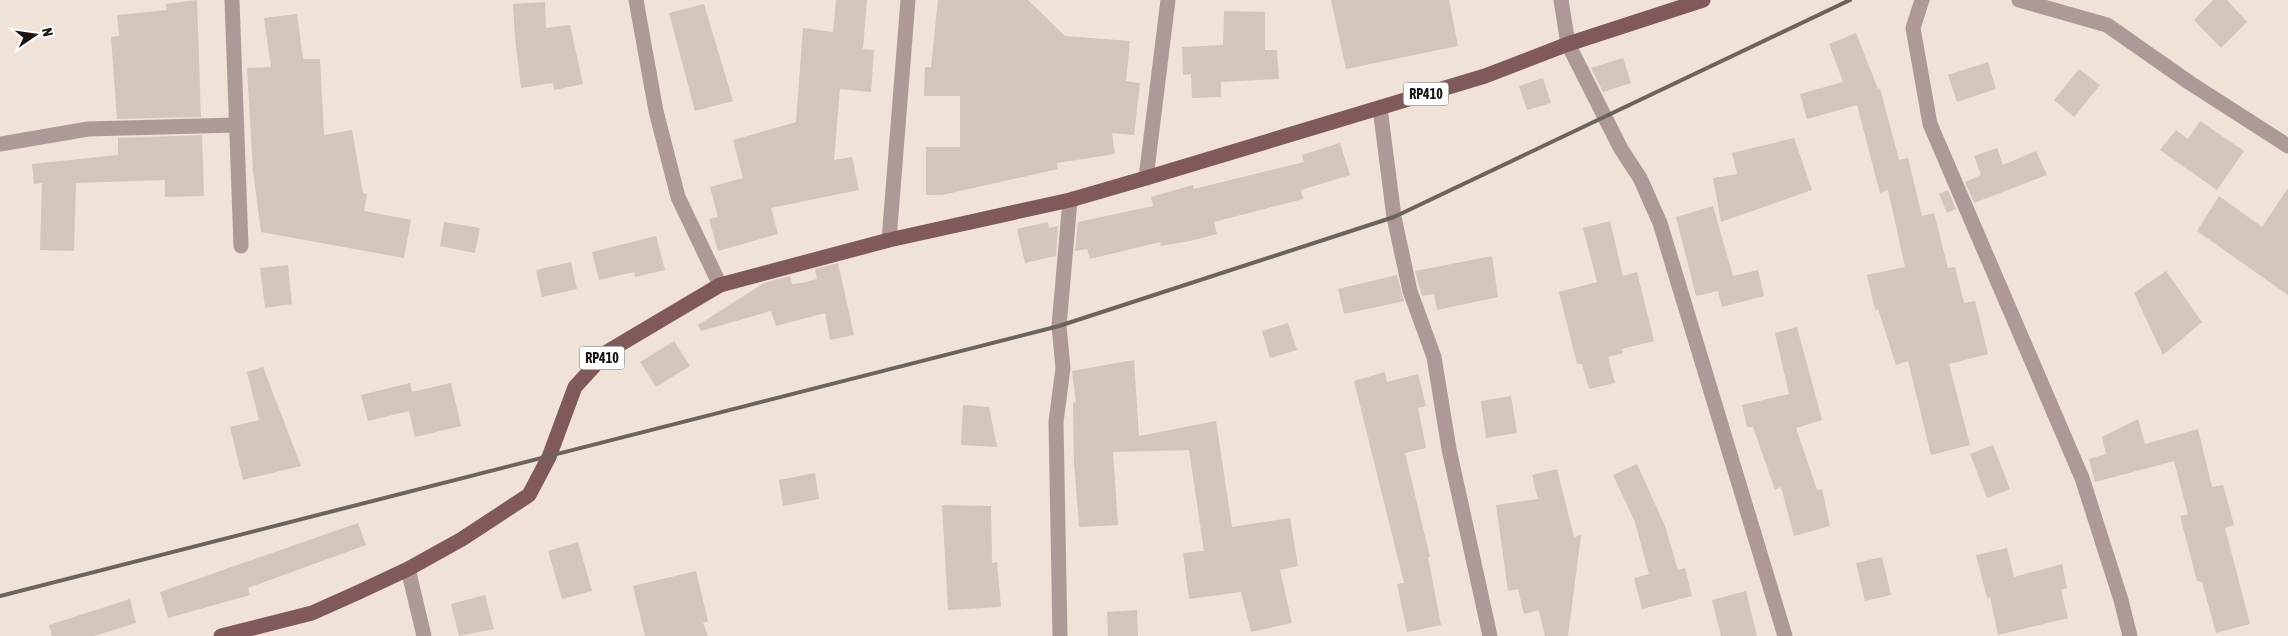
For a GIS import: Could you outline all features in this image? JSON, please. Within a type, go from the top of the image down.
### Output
[{"type":"main road","name":"RP410","points":[[221,636],[239,633],[312,613],[408,569],[462,539],[529,496],[549,457],[575,387],[607,352],[720,285],[889,240],[1070,200],[1146,178],[1485,76],[1568,44],[1703,0]]},
{"type":"street","points":[[232,0],[241,246]]},
{"type":"street","points":[[636,0],[656,111],[678,197],[720,285]]},
{"type":"street","points":[[889,240],[908,0]]},
{"type":"street","points":[[1146,178],[1168,0]]},
{"type":"street","points":[[1562,0],[1568,44],[1620,149],[1640,178],[1660,222],[1785,636]]},
{"type":"street","points":[[1922,0],[1913,28],[1930,124],[2082,478],[2121,600],[2130,636]]},
{"type":"street","points":[[2019,0],[2107,26],[2190,84],[2288,146]]},
{"type":"street","points":[[1380,108],[1394,217],[1410,291],[1434,357],[1449,449],[1490,636]]},
{"type":"street","points":[[0,144],[88,129],[236,125]]},
{"type":"street","points":[[1060,636],[1056,422],[1062,368],[1059,326],[1070,200]]},
{"type":"street","points":[[408,569],[424,636]]},
{"type":"building","points":[[197,0],[201,117],[117,119],[111,37],[119,36],[117,15],[167,10],[166,4]]},
{"type":"building","points":[[836,0],[867,0],[863,49],[874,50],[871,92],[840,89],[834,160],[852,157],[859,190],[771,208],[778,234],[718,251],[709,219],[718,217],[710,187],[743,178],[733,140],[796,122],[803,28],[833,32]]},
{"type":"building","points":[[938,0],[1028,0],[1065,36],[1130,41],[1126,81],[1140,83],[1134,135],[1112,133],[1115,154],[1057,163],[1058,169],[942,195],[926,195],[926,147],[960,147],[960,96],[924,96],[925,67],[931,67]]},
{"type":"building","points":[[1331,0],[1449,0],[1458,46],[1346,69]]},
{"type":"building","points":[[2213,0],[2227,0],[2247,22],[2221,48],[2194,20]]},
{"type":"building","points":[[545,2],[546,28],[570,25],[583,84],[554,90],[553,83],[521,88],[513,4]]},
{"type":"building","points":[[704,4],[733,101],[695,111],[669,13]]},
{"type":"building","points":[[1224,11],[1265,12],[1265,50],[1277,50],[1279,79],[1221,82],[1221,97],[1192,98],[1191,74],[1183,75],[1182,47],[1223,45]]},
{"type":"building","points":[[297,14],[303,59],[320,59],[324,135],[352,130],[363,193],[367,194],[364,211],[411,220],[404,258],[261,232],[253,171],[247,68],[271,67],[264,18]]},
{"type":"building","points":[[1856,33],[1878,89],[1880,88],[1899,160],[1908,158],[1922,216],[1934,213],[1948,268],[1955,267],[1964,303],[1975,301],[1988,354],[1949,364],[1970,445],[1931,455],[1908,361],[1896,365],[1878,309],[1875,310],[1867,275],[1905,267],[1888,190],[1880,193],[1857,105],[1807,119],[1800,94],[1843,82],[1829,44]]},
{"type":"building","points":[[1623,58],[1631,83],[1603,92],[1591,68]]},
{"type":"building","points":[[1988,62],[1996,89],[1957,102],[1948,75]]},
{"type":"building","points":[[2079,69],[2100,85],[2074,117],[2054,100]]},
{"type":"building","points":[[1543,78],[1551,103],[1527,110],[1519,86]]},
{"type":"building","points":[[2200,121],[2244,151],[2217,190],[2160,150],[2176,130],[2188,139]]},
{"type":"building","points":[[202,135],[204,196],[165,197],[165,180],[76,183],[74,251],[40,250],[42,183],[34,184],[32,164],[118,155],[118,138]]},
{"type":"building","points":[[1794,138],[1812,190],[1721,222],[1713,178],[1737,174],[1732,153]]},
{"type":"building","points":[[1340,143],[1350,175],[1301,190],[1303,199],[1214,222],[1217,234],[1190,241],[1161,246],[1160,242],[1090,259],[1087,249],[1075,251],[1078,222],[1153,206],[1151,197],[1193,185],[1194,189],[1304,162],[1302,155]]},
{"type":"building","points":[[1997,148],[2003,165],[2036,151],[2047,175],[1974,203],[1965,182],[1981,175],[1974,156]]},
{"type":"building","points":[[2288,188],[2288,295],[2197,231],[2219,196],[2262,227]]},
{"type":"building","points":[[1948,190],[1956,209],[1947,213],[1939,194]]},
{"type":"building","points":[[1713,206],[1733,276],[1758,270],[1764,296],[1722,307],[1718,291],[1696,296],[1676,217]]},
{"type":"building","points":[[1610,221],[1623,276],[1637,272],[1654,341],[1622,349],[1623,353],[1608,357],[1615,383],[1589,389],[1582,364],[1577,364],[1559,292],[1597,282],[1583,228]]},
{"type":"building","points":[[444,222],[480,228],[475,253],[440,246]]},
{"type":"building","points":[[1048,222],[1049,228],[1058,226],[1056,256],[1025,263],[1017,229]]},
{"type":"building","points":[[656,236],[665,270],[635,277],[634,272],[599,280],[592,252]]},
{"type":"building","points":[[1492,256],[1498,297],[1437,310],[1434,294],[1422,296],[1415,271]]},
{"type":"building","points":[[571,262],[577,289],[542,297],[536,270]]},
{"type":"building","points":[[838,263],[854,335],[830,340],[825,313],[776,326],[771,311],[701,331],[698,325],[764,283],[790,276],[792,284],[817,279],[815,269]]},
{"type":"building","points":[[288,265],[292,304],[265,308],[260,268]]},
{"type":"building","points":[[2166,271],[2202,322],[2163,355],[2134,293]]},
{"type":"building","points":[[1397,275],[1404,301],[1344,314],[1338,289]]},
{"type":"building","points":[[1288,323],[1297,350],[1270,358],[1262,331]]},
{"type":"building","points":[[1797,327],[1822,420],[1796,428],[1817,490],[1822,489],[1830,526],[1794,536],[1781,487],[1775,490],[1753,427],[1747,427],[1742,405],[1789,394],[1775,333]]},
{"type":"building","points":[[674,341],[690,366],[656,387],[640,362]]},
{"type":"building","points":[[1134,360],[1139,436],[1216,421],[1232,527],[1290,518],[1298,566],[1280,570],[1292,623],[1251,632],[1241,592],[1189,599],[1183,553],[1204,551],[1189,450],[1113,452],[1118,525],[1079,527],[1074,462],[1073,402],[1076,403],[1072,371]]},
{"type":"building","points":[[263,367],[301,466],[243,480],[230,427],[259,420],[247,372]]},
{"type":"building","points":[[1385,372],[1387,382],[1418,374],[1426,406],[1418,408],[1426,448],[1405,453],[1430,557],[1428,557],[1441,625],[1407,632],[1397,584],[1404,583],[1354,381]]},
{"type":"building","points":[[410,383],[412,392],[451,383],[461,426],[415,437],[409,411],[368,421],[361,395]]},
{"type":"building","points":[[1511,396],[1517,433],[1486,438],[1481,401]]},
{"type":"building","points":[[963,405],[989,407],[997,447],[961,445]]},
{"type":"building","points":[[2138,419],[2145,444],[2198,429],[2212,487],[2223,485],[2234,525],[2225,528],[2250,624],[2216,633],[2202,582],[2197,581],[2180,516],[2188,514],[2174,461],[2095,482],[2089,459],[2106,454],[2102,437]]},
{"type":"building","points":[[1993,445],[2010,489],[1987,498],[1970,454]]},
{"type":"building","points":[[1637,464],[1665,526],[1678,570],[1685,568],[1692,596],[1642,609],[1634,578],[1649,574],[1635,522],[1613,475]]},
{"type":"building","points":[[1557,469],[1574,537],[1581,535],[1568,636],[1545,636],[1539,610],[1524,614],[1518,589],[1508,591],[1496,505],[1538,499],[1532,475]]},
{"type":"building","points":[[815,473],[819,499],[783,506],[779,480]]},
{"type":"building","points":[[942,505],[991,506],[992,563],[997,562],[1001,607],[948,610]]},
{"type":"building","points":[[358,523],[366,545],[248,588],[250,595],[168,618],[160,592]]},
{"type":"building","points":[[578,542],[592,591],[562,599],[548,551]]},
{"type":"building","points":[[2007,548],[2014,577],[2062,564],[2067,588],[2061,590],[2068,618],[1998,635],[1990,597],[1987,598],[1976,555]]},
{"type":"building","points":[[1882,557],[1891,595],[1865,601],[1856,563]]},
{"type":"building","points":[[696,571],[708,621],[703,623],[708,636],[645,636],[633,586]]},
{"type":"building","points":[[1746,591],[1757,636],[1721,636],[1712,600]]},
{"type":"building","points":[[485,595],[494,629],[459,636],[451,604]]},
{"type":"building","points":[[130,599],[136,623],[94,636],[52,636],[49,625]]},
{"type":"building","points":[[1137,610],[1138,636],[1108,636],[1107,612]]},
{"type":"railway","points":[[0,596],[1059,326],[1394,217],[1850,0]]}]
